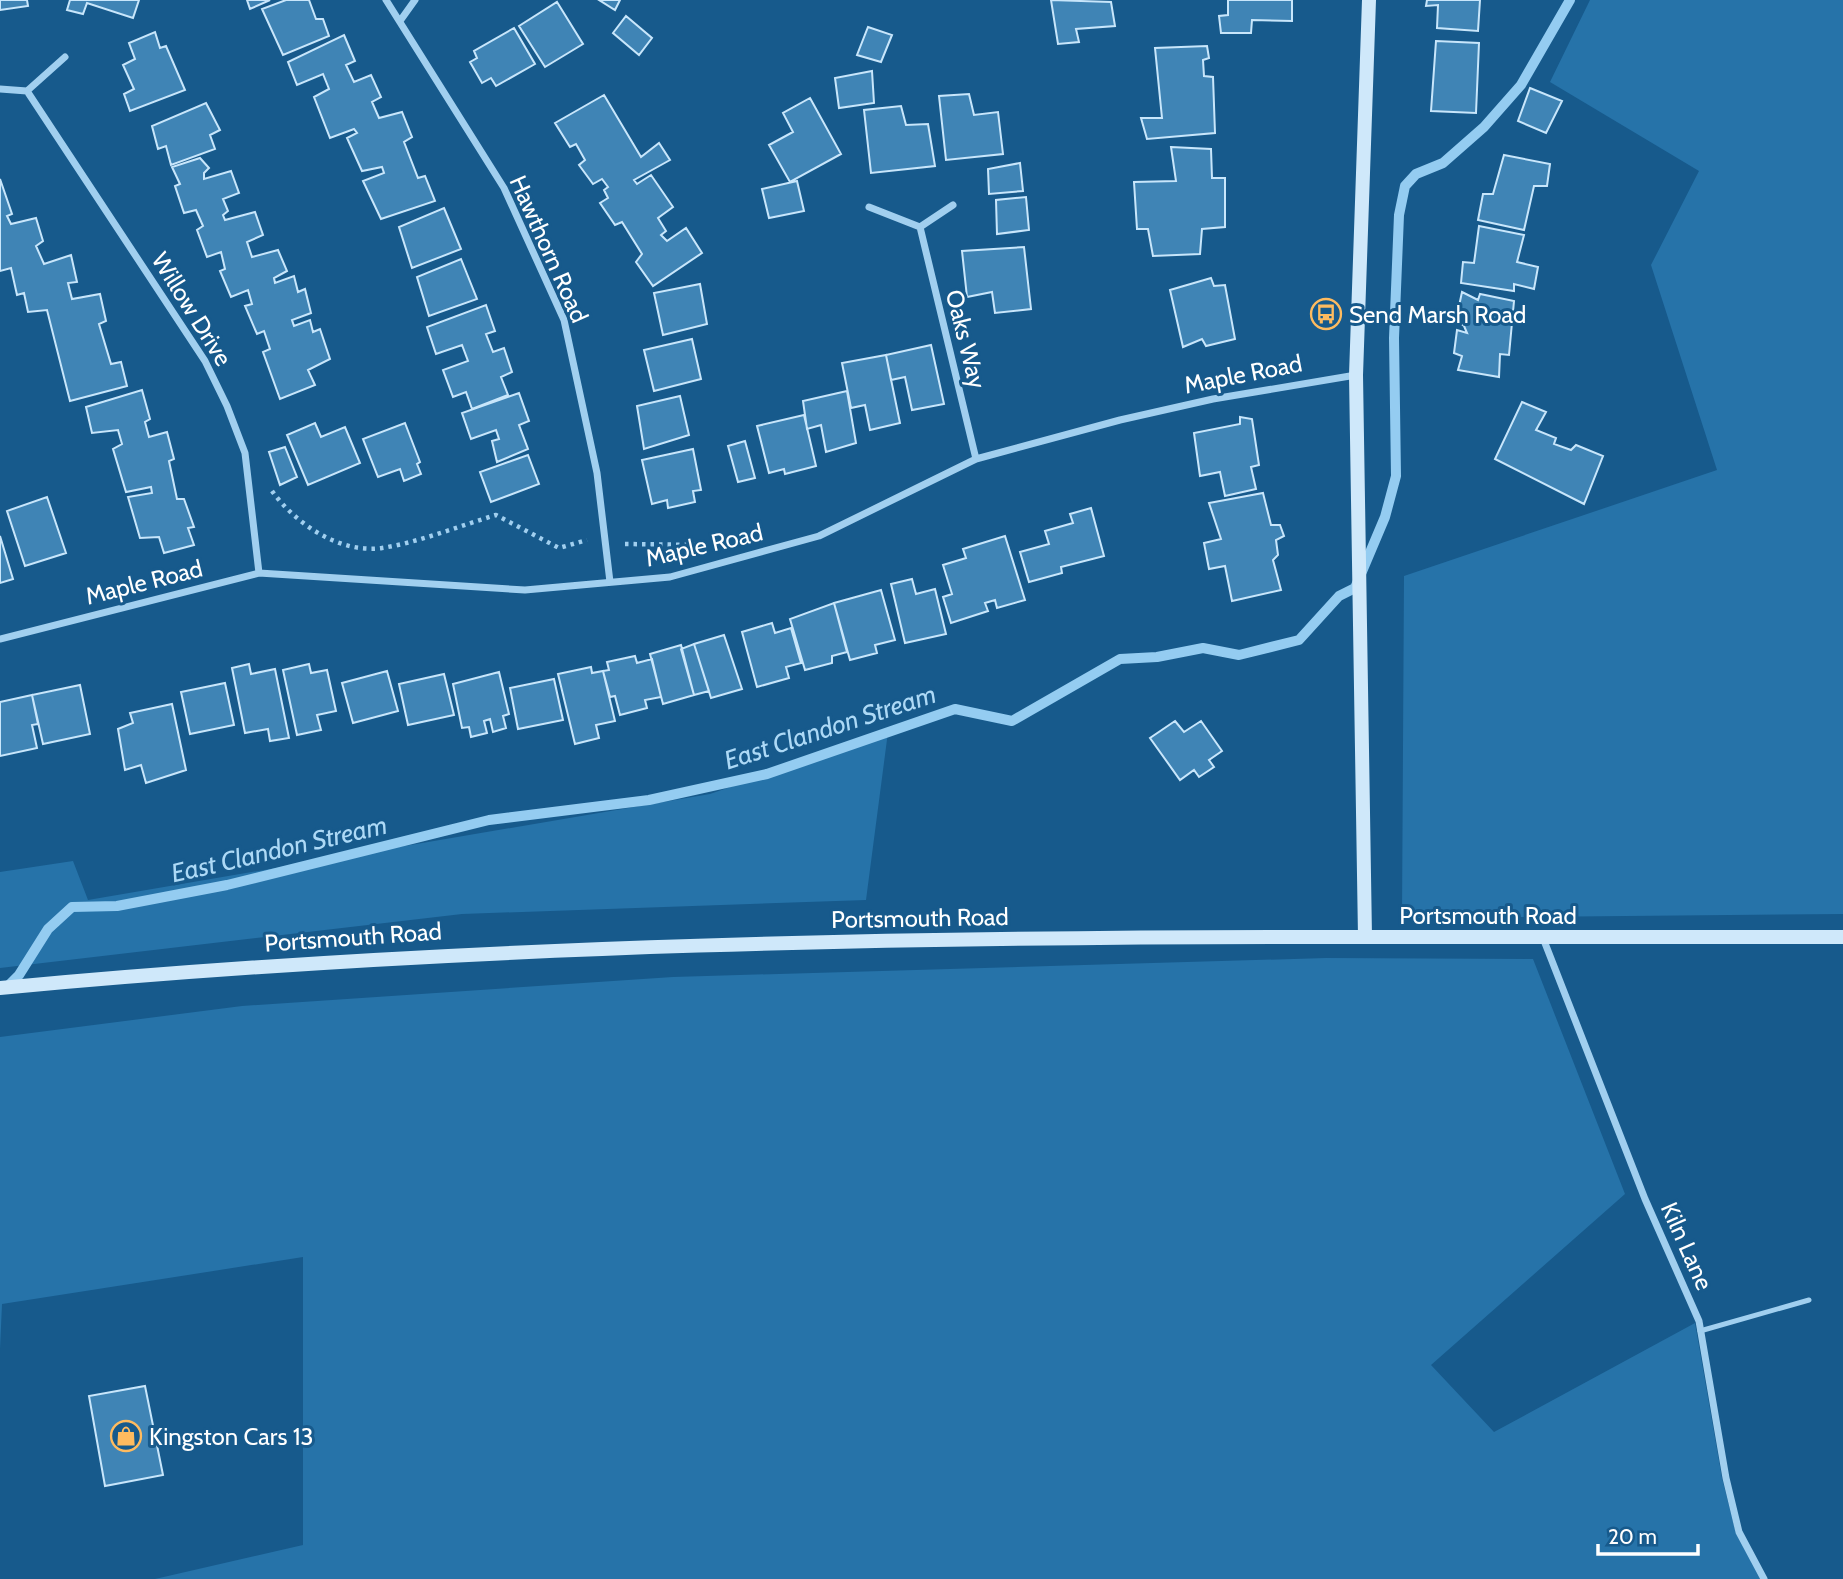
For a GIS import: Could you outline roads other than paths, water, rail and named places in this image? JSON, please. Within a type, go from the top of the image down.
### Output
[{"type":"main road","points":[[1365,937],[1356,375],[1369,0]]},
{"type":"main road","name":"Portsmouth Road","points":[[0,988],[152,973],[436,954],[1026,938],[1843,937]]},
{"type":"street","name":"Hawthorn Road","points":[[386,0],[504,188],[564,320],[597,473],[610,582]]},
{"type":"street","points":[[400,22],[415,0]]},
{"type":"street","points":[[0,89],[27,91],[65,57]]},
{"type":"street","name":"Willow Drive","points":[[27,91],[205,361],[227,406],[245,453],[259,572]]},
{"type":"street","points":[[869,207],[920,227],[953,205]]},
{"type":"street","name":"Oaks Way","points":[[920,227],[976,459]]},
{"type":"street","name":"Maple Road","points":[[0,639],[259,572],[525,590],[670,577],[819,536],[976,459],[1120,420],[1213,399],[1356,375]]},
{"type":"street","name":"Kiln Lane","points":[[1543,937],[1645,1199],[1699,1321],[1739,1532],[1764,1579]]},
{"type":"lane","points":[[1700,1331],[1809,1300]]},
{"type":"waterway","name":"East Clandon Stream","points":[[6,988],[19,975],[48,929],[72,907],[117,906],[227,885],[489,820],[649,800],[767,774],[955,709],[1012,721],[1120,659],[1157,657],[1203,648],[1239,655],[1299,640],[1339,596],[1355,588],[1385,517],[1396,476],[1394,338],[1399,215],[1405,186],[1416,174],[1443,163],[1484,127],[1521,85],[1570,0]]},
{"type":"place","name":"Send Marsh Road","points":[[1326,314]]},
{"type":"place","name":"Kingston Cars 13","points":[[126,1436]]}]
